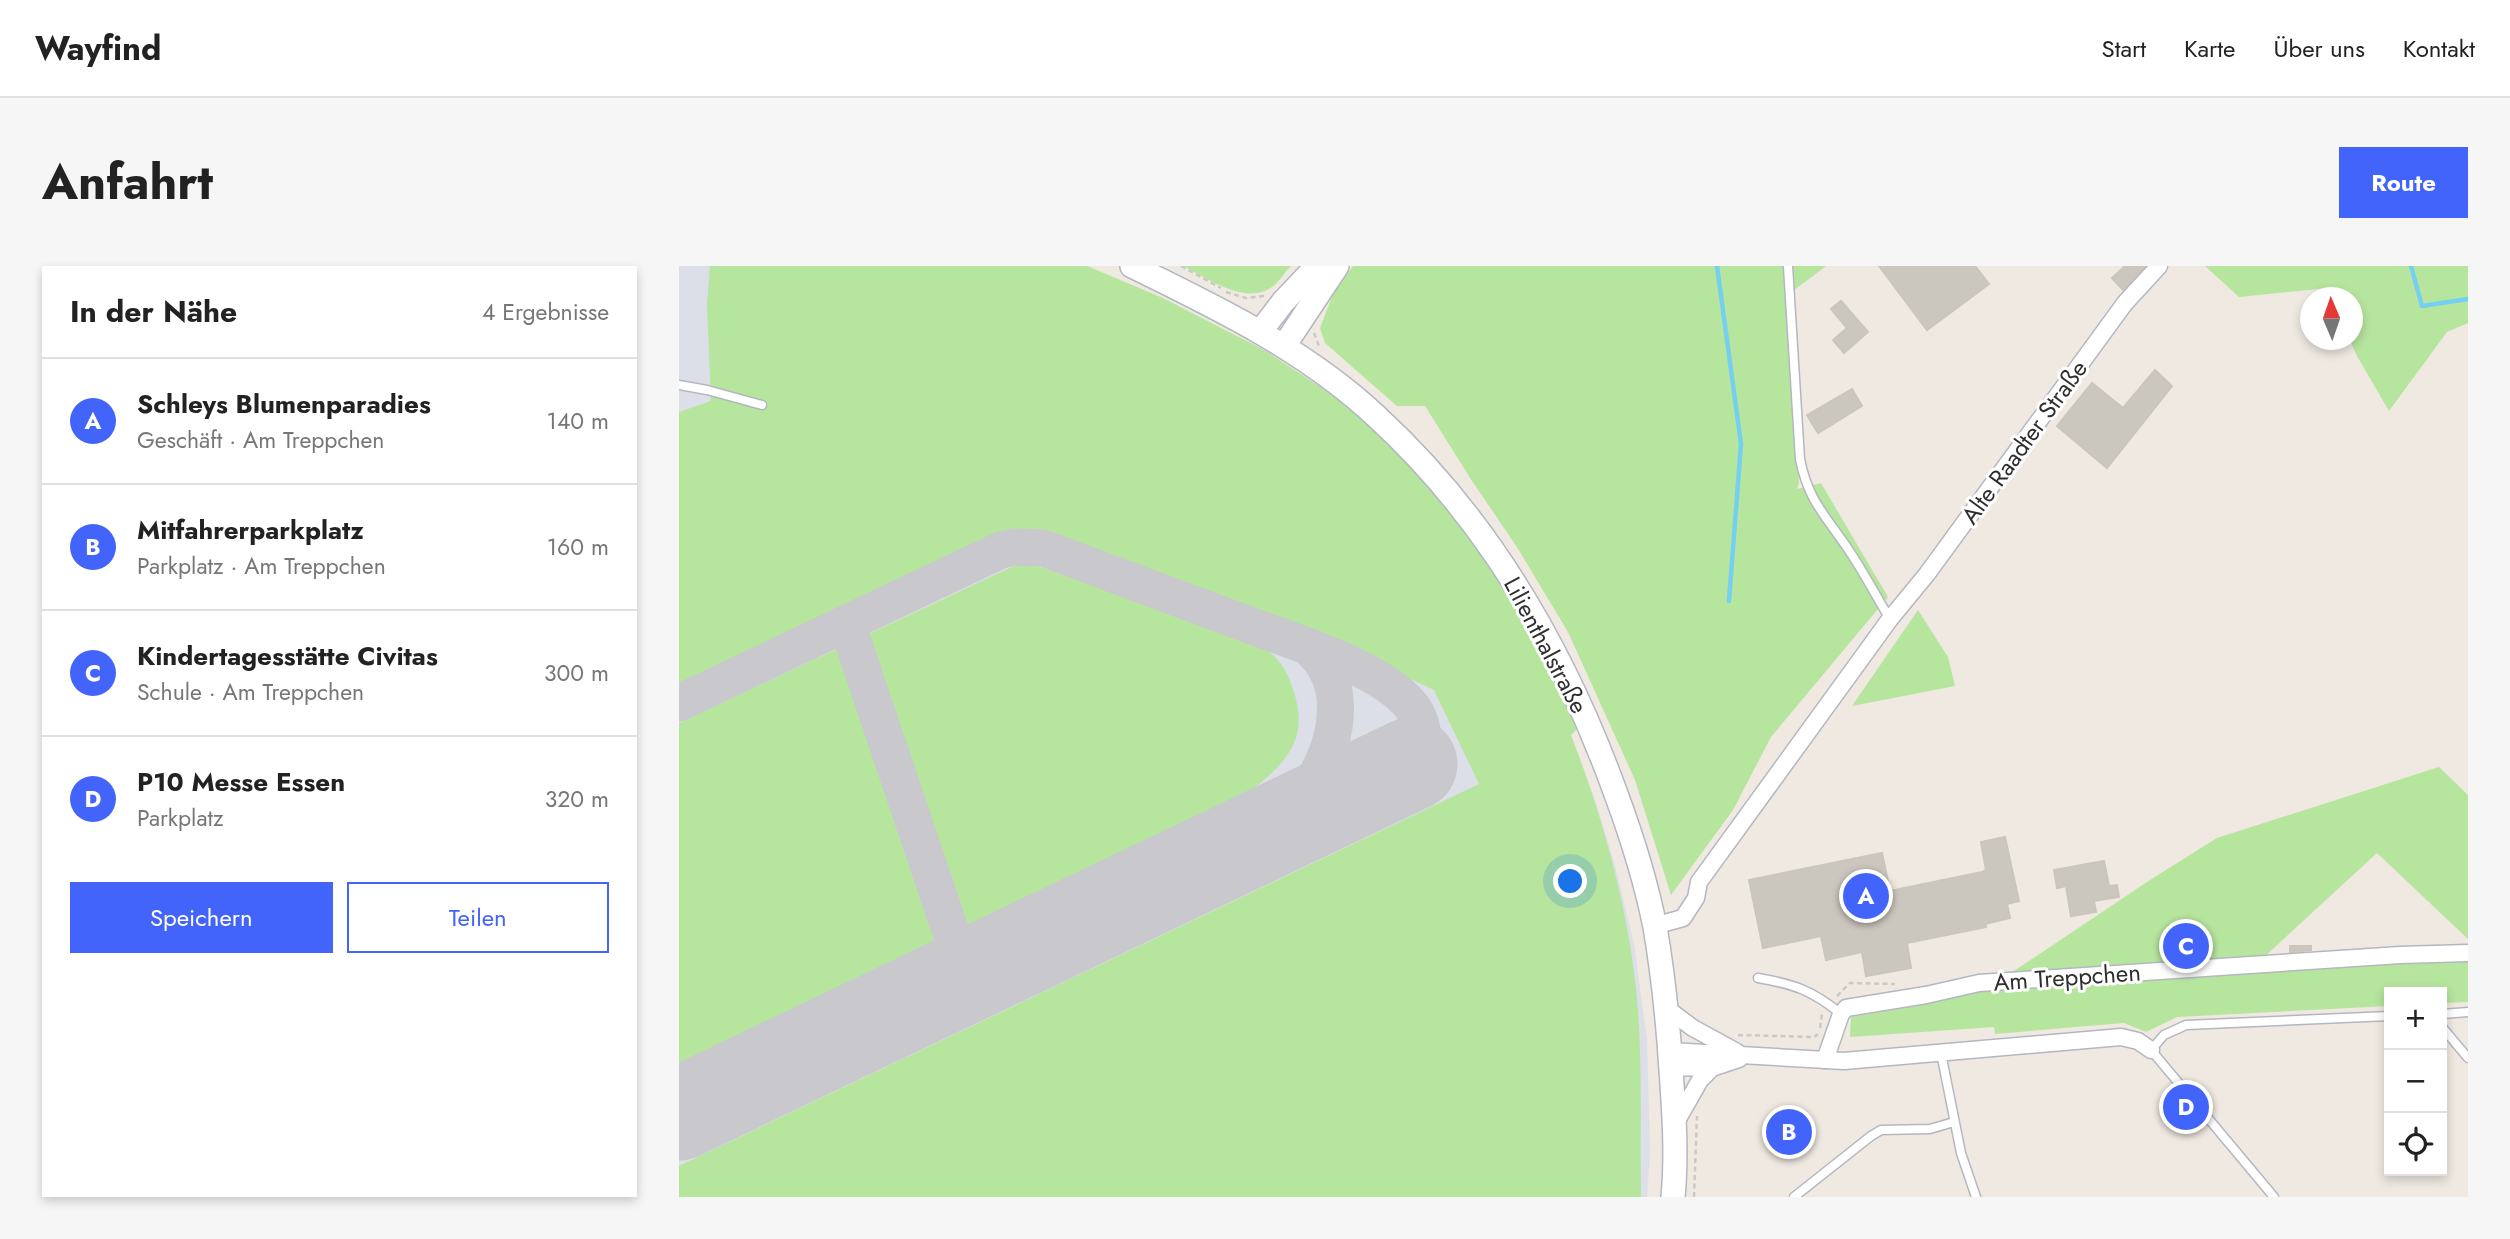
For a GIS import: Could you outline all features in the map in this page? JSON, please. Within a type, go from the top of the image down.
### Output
[{"type":"main road","name":"Lilienthalstraße","points":[[1132,266],[1284,346],[1375,415],[1414,452],[1478,528],[1524,598],[1571,687],[1603,757],[1642,873],[1654,926],[1666,1007],[1675,1124],[1673,1197]]},
{"type":"main road","points":[[1260,332],[1279,306],[1317,266]]},
{"type":"main road","points":[[1284,346],[1337,266]]},
{"type":"street","name":"Alte Raadter Straße","points":[[1654,926],[1683,918],[1696,898],[1699,882],[1890,619],[1927,574],[2125,303],[2158,266]]},
{"type":"street","name":"Am Treppchen","points":[[1835,1009],[1926,995],[1979,983],[2400,955],[2468,953]]},
{"type":"street","points":[[1666,1007],[1693,1028],[1745,1057]]},
{"type":"street","points":[[1825,1060],[1835,1009]]},
{"type":"street","points":[[1670,1059],[1690,1051],[1745,1057],[1825,1060],[2121,1037],[2138,1041],[2151,1050]]},
{"type":"street","points":[[1675,1124],[1696,1084],[1712,1068],[1745,1057]]},
{"type":"street","points":[[1670,1059],[1712,1068]]},
{"type":"lane","points":[[1788,266],[1800,459],[1805,483],[1813,500],[1849,551],[1890,619]]},
{"type":"lane","points":[[679,386],[707,390],[762,405]]},
{"type":"lane","points":[[1758,978],[1794,984],[1835,1009]]},
{"type":"lane","points":[[2447,1014],[2468,1013]]},
{"type":"lane","points":[[2274,1197],[2151,1050],[2164,1035],[2186,1025],[2384,1016]]},
{"type":"lane","points":[[2447,1033],[2468,1058]]},
{"type":"lane","points":[[1941,1053],[1961,1153],[1976,1197]]},
{"type":"lane","points":[[1794,1197],[1881,1130],[1930,1129],[1954,1122]]},
{"type":"path","points":[[1181,266],[1228,292],[1246,298],[1265,296],[1279,306]]},
{"type":"path","points":[[1299,321],[1313,331],[1317,345],[1327,353]]},
{"type":"path","points":[[1738,1035],[1814,1037],[1819,1034],[1821,1015],[1835,1009],[1850,983],[1900,984]]},
{"type":"shaded area","points":[[679,266],[1087,266],[1558,700],[1595,799],[1634,944],[1647,1039],[1650,1153],[1647,1197],[679,1197]]},
{"type":"green space","points":[[710,266],[1087,266],[1163,298],[1266,351],[1340,400],[1401,455],[1471,535],[1518,610],[1558,683],[1577,729],[1571,735],[1607,841],[1631,952],[1640,1047],[1641,1197],[679,1197],[679,1166],[1479,784],[1434,690],[1275,616],[1045,533],[1007,532],[679,687],[679,412],[711,401],[707,304]]},
{"type":"green space","points":[[1183,266],[1291,266],[1272,287],[1250,293],[1227,288]]},
{"type":"green space","points":[[1353,266],[1789,266],[1799,483],[1797,489],[1821,483],[1888,597],[1771,737],[1733,810],[1671,895],[1635,780],[1568,632],[1517,547],[1425,406],[1397,406],[1325,343],[1320,328],[1333,294]]},
{"type":"green space","points":[[1792,266],[1826,266],[1793,291]]},
{"type":"green space","points":[[2205,266],[2468,266],[2468,323],[2447,332],[2389,411],[2354,350],[2363,350],[2363,287],[2300,287],[2300,291],[2239,297]]},
{"type":"green space","points":[[1016,565],[1034,565],[1247,638],[1264,648],[1286,671],[1298,706],[1297,735],[1285,759],[1251,791],[679,1063],[679,723]]},
{"type":"green space","points":[[1918,610],[1948,657],[1955,686],[1852,706]]},
{"type":"green space","points":[[2439,767],[2468,795],[2468,939],[2377,853],[2263,958],[2011,973],[2217,838]]},
{"type":"green space","points":[[2468,960],[2468,1002],[2447,1003],[2447,987],[2384,987],[2384,1006],[2177,1017],[2146,1032],[2124,1023],[1995,1034],[1994,1027],[1850,1037],[1851,1017],[1909,1007],[1974,989]]},
{"type":"building","points":[[1879,266],[1975,266],[1989,284],[1927,330]]},
{"type":"building","points":[[2125,266],[2145,266],[2123,290],[2112,278]]},
{"type":"building","points":[[1841,301],[1868,332],[1844,353],[1833,340],[1847,328],[1831,309]]},
{"type":"building","points":[[2155,370],[2172,386],[2107,468],[2057,426],[2092,383],[2123,408]]},
{"type":"building","points":[[1852,389],[1862,406],[1818,433],[1807,415]]},
{"type":"building","points":[[2005,837],[2019,901],[2007,904],[2010,918],[1985,924],[1986,927],[1907,943],[1911,968],[1866,976],[1862,952],[1826,960],[1821,936],[1763,948],[1749,880],[1882,853],[1890,891],[1982,872],[1986,870],[1981,842]]},
{"type":"building","points":[[2104,861],[2109,886],[2117,885],[2119,897],[2094,901],[2096,912],[2071,916],[2066,886],[2057,888],[2054,870]]},
{"type":"building","points":[[2197,935],[2198,956],[2175,957],[2174,936]]},
{"type":"building","points":[[2290,946],[2311,946],[2311,950],[2290,952]]},
{"type":"waterway","points":[[1717,266],[1741,444],[1729,601]]},
{"type":"waterway","points":[[2411,266],[2422,306],[2468,299]]},
{"type":"taxiway","points":[[679,703],[1001,550],[1016,547],[1043,548],[1311,648],[1373,676],[1405,699],[1420,722],[1423,740],[1421,749],[1411,764]]},
{"type":"taxiway","points":[[847,624],[966,977]]},
{"type":"taxiway","points":[[1223,853],[1286,813],[1308,789],[1320,770],[1334,727],[1335,705],[1332,684],[1323,664],[1308,647]]},
{"type":"runway","points":[[679,1114],[1411,764]]},
{"type":"place","name":"Schleys Blumenparadies","points":[[1866,896]]},
{"type":"place","name":"Kindertagesstätte Civitas","points":[[2186,946]]},
{"type":"place","name":"P10 Messe Essen","points":[[2186,1107]]},
{"type":"place","name":"Mitfahrerparkplatz","points":[[1789,1132]]}]
